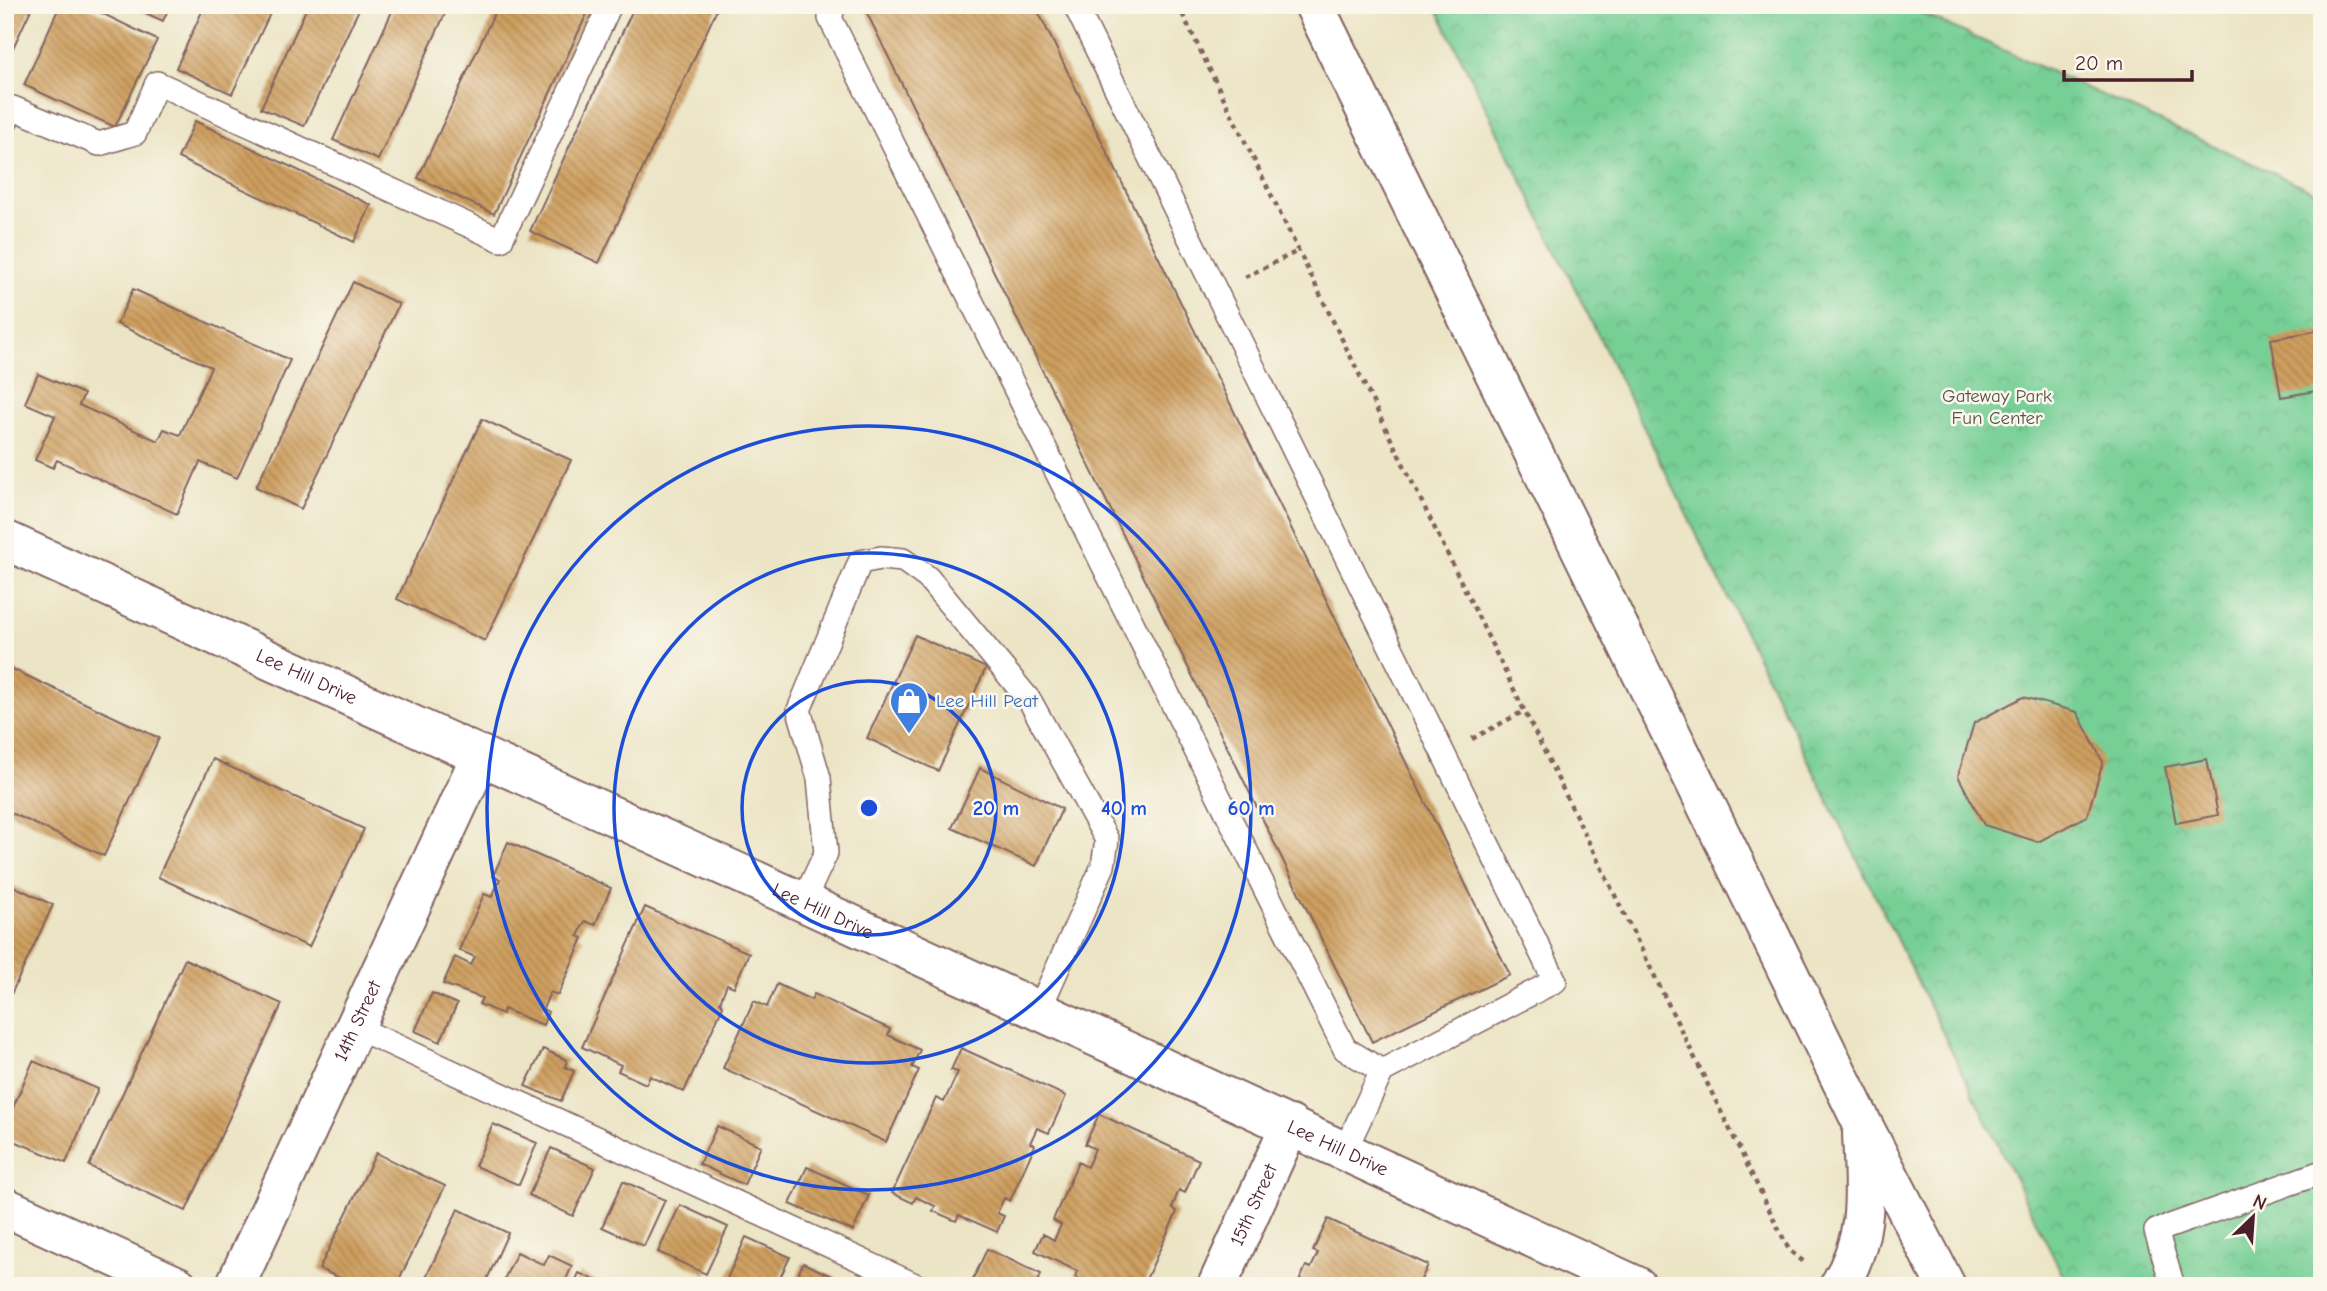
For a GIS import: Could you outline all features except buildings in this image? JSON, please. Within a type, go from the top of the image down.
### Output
[{"type":"main road","points":[[1314,5],[1862,1123],[1946,1286]]},
{"type":"main road","name":"Lee Hill Drive","points":[[5,540],[481,754],[1637,1286]]},
{"type":"main road","name":"14th Street","points":[[235,1286],[481,754]]},
{"type":"main road","points":[[1824,1276],[1855,1261],[1865,1219],[1862,1123]]},
{"type":"main road","name":"15th Street","points":[[1217,1286],[1290,1125]]},
{"type":"main road","points":[[5,1207],[178,1286]]},
{"type":"lane","points":[[5,123],[13,108],[99,144],[135,134],[157,83],[501,240],[610,5]]},
{"type":"lane","points":[[834,5],[830,18],[1345,1049],[1382,1071]]},
{"type":"lane","points":[[1074,5],[1555,981],[1382,1071],[1345,1150]]},
{"type":"lane","points":[[803,902],[826,853],[819,778],[799,710],[860,562],[881,558],[903,560],[928,578],[1030,701],[1107,840],[1103,866],[1039,1010]]},
{"type":"lane","points":[[355,1027],[916,1286]]},
{"type":"lane","points":[[2173,1286],[2156,1231],[2322,1172]]},
{"type":"path","points":[[1178,5],[1789,1251],[1824,1276]]},
{"type":"path","points":[[1216,291],[1298,251]]},
{"type":"path","points":[[1443,753],[1524,712]]},
{"type":"green space","name":"Gateway Park Fun Center","points":[[1435,5],[1904,5],[2322,195],[2322,1286],[2068,1286]]},
{"type":"place","name":"Lee Hill Peat","points":[[909,735]]}]
